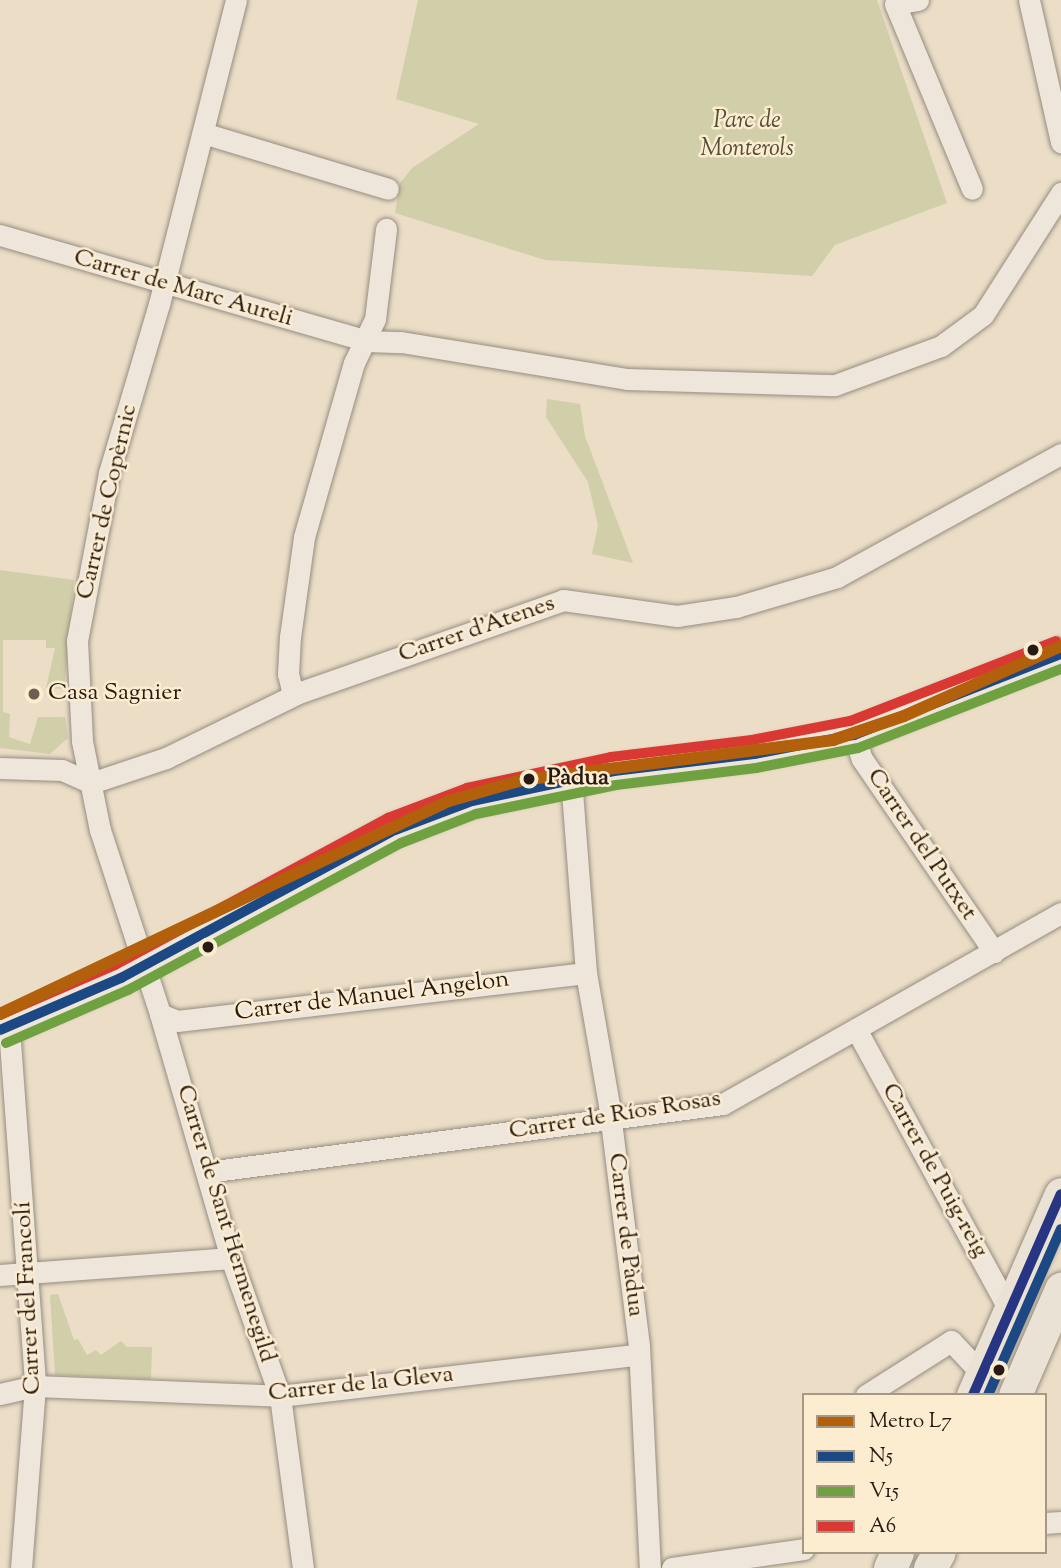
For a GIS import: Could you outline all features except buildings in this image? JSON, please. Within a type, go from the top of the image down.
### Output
[{"type":"main road","points":[[4,1029],[143,967],[395,831],[472,801],[571,778],[854,735],[1061,654]]},
{"type":"main road","points":[[978,1385],[1012,1313],[1061,1194]]},
{"type":"main road","points":[[1016,1393],[1061,1289]]},
{"type":"street","name":"Carrer de Copèrnic","points":[[143,967],[100,830],[82,741],[77,642],[109,473],[164,281],[236,0]]},
{"type":"street","points":[[918,0],[895,4],[972,189]]},
{"type":"street","points":[[1029,0],[1061,142]]},
{"type":"street","points":[[203,133],[388,189]]},
{"type":"street","name":"Carrer de Marc Aureli","points":[[0,235],[367,341],[401,342],[627,379],[835,385],[941,346],[983,315],[1061,193]]},
{"type":"street","points":[[293,695],[288,674],[290,637],[304,537],[354,363],[367,341],[375,318],[386,229]]},
{"type":"street","name":"Carrer d'Atenes","points":[[91,783],[166,758],[293,695],[563,600],[677,615],[736,607],[837,577],[1061,454]]},
{"type":"street","name":"Carrer del Putxet","points":[[854,735],[862,759],[994,952]]},
{"type":"street","points":[[0,768],[62,770],[91,783]]},
{"type":"street","name":"Carrer de Pàdua","points":[[571,778],[586,973],[610,1119],[638,1355],[650,1568]]},
{"type":"street","name":"Carrer de Ríos Rosas","points":[[207,1172],[723,1104],[1061,913]]},
{"type":"street","name":"Carrer de Sant Hermenegild","points":[[143,967],[160,1014],[231,1258],[280,1396],[303,1568]]},
{"type":"street","name":"Carrer de Manuel Angelon","points":[[160,1014],[177,1021],[586,973]]},
{"type":"street","name":"Carrer del Francolí","points":[[4,1029],[30,1272],[35,1386],[21,1568]]},
{"type":"street","name":"Carrer de Puig-reig","points":[[856,1029],[1012,1313]]},
{"type":"street","points":[[0,1275],[231,1258]]},
{"type":"street","points":[[869,1393],[951,1341],[978,1385]]},
{"type":"street","name":"Carrer de la Gleva","points":[[0,1394],[35,1386],[280,1396],[638,1355]]},
{"type":"street","points":[[672,1568],[802,1549]]},
{"type":"green space","name":"Parc de Monterols","points":[[418,0],[877,0],[947,203],[835,245],[812,276],[545,260],[395,213],[400,183],[412,168],[479,124],[396,99]]},
{"type":"green space","points":[[547,399],[580,404],[585,436],[633,563],[592,554],[598,525],[588,482],[546,417]]},
{"type":"green space","points":[[0,570],[74,580],[64,689],[46,688],[55,648],[46,648],[46,640],[3,640],[3,712],[10,714],[9,737],[30,744],[38,717],[65,717],[68,738],[50,754],[0,748]]},
{"type":"green space","points":[[58,1294],[74,1340],[78,1339],[87,1355],[96,1350],[101,1355],[121,1341],[127,1347],[152,1347],[151,1379],[55,1375],[50,1295]]},
{"type":"metro line","name":"L7","points":[[0,1014],[449,801],[522,780],[833,740],[904,716],[1061,646]]},
{"type":"transit line","name":"A6","points":[[0,1015],[115,965],[388,818],[467,788],[611,757],[752,740],[850,721],[1056,641]]},
{"type":"transit line","name":"N5","points":[[0,1030],[121,978],[395,830],[472,801],[614,771],[754,754],[854,735],[1061,654]]},
{"type":"transit line","name":"V15","points":[[6,1043],[128,990],[401,843],[476,814],[616,785],[756,768],[858,748],[1061,669]]},
{"type":"transit line","points":[[974,1393],[1061,1194]]},
{"type":"transit line","points":[[989,1393],[1061,1229]]},
{"type":"place","name":"Casa Sagnier","points":[[34,694]]},
{"type":"place","name":"Pàdua","points":[[529,779]]}]
